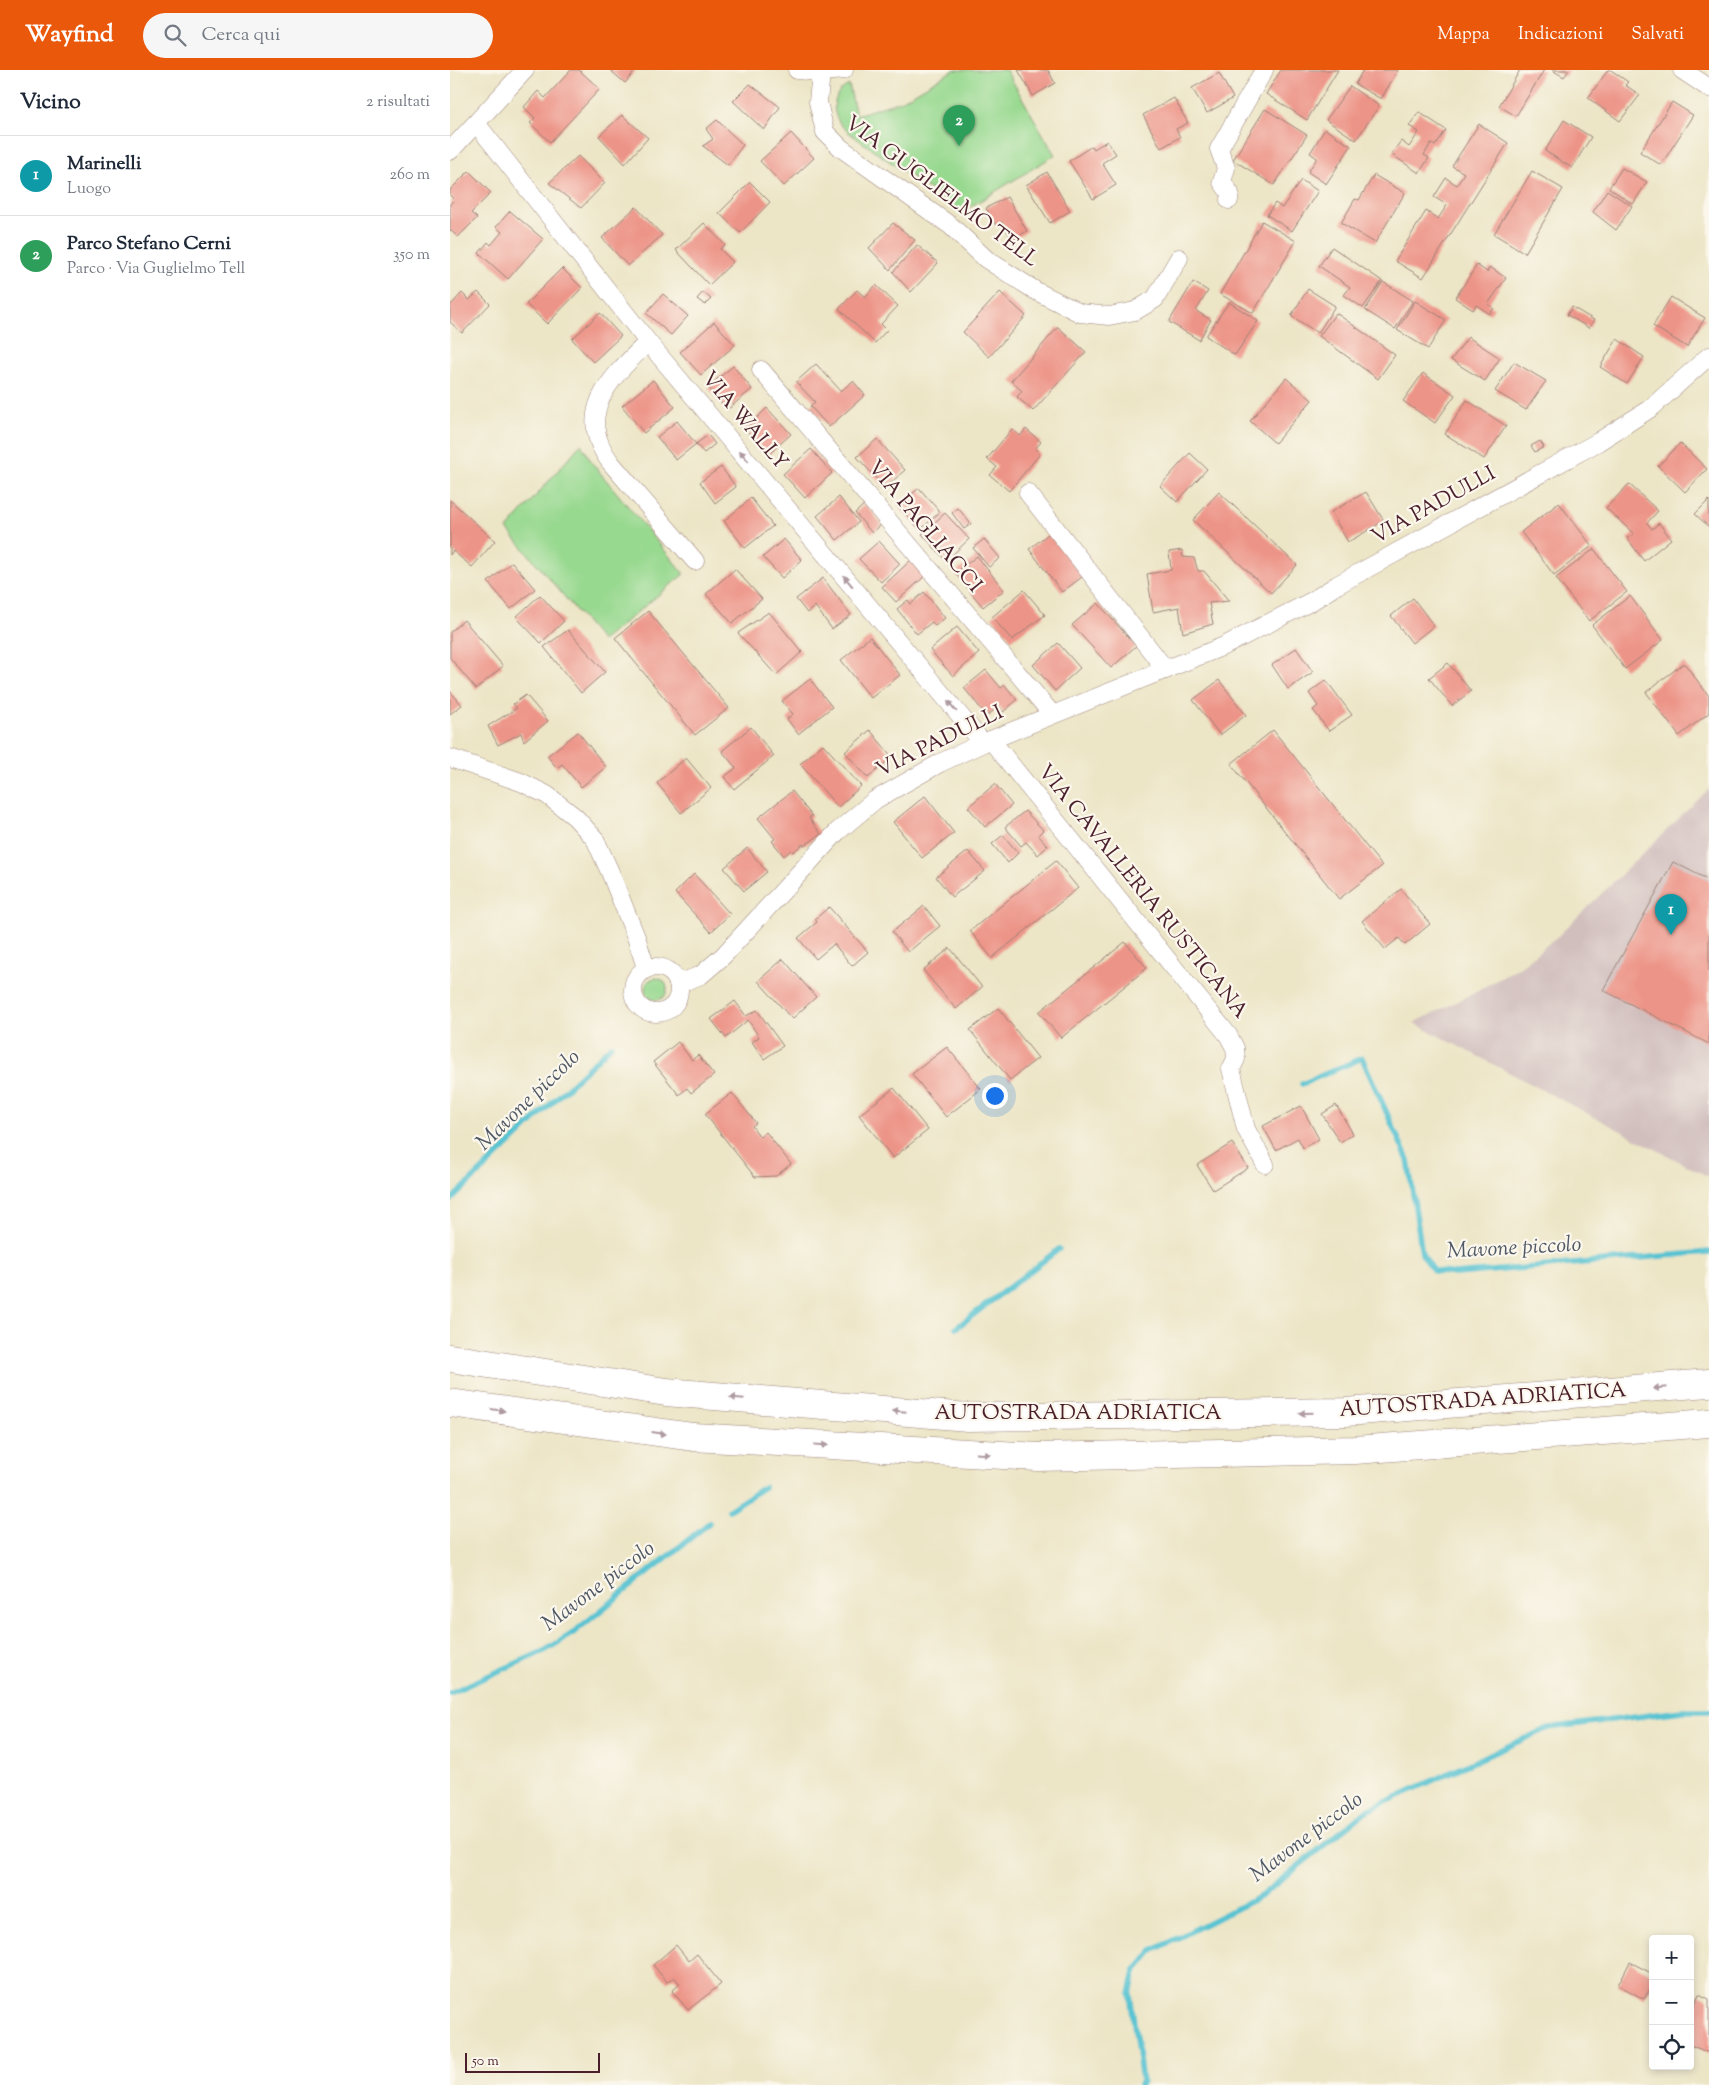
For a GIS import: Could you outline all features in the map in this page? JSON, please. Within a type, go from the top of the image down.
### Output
[{"type":"highway","name":"AUTOSTRADA ADRIATICA","points":[[450,1358],[666,1392],[968,1417],[1346,1412],[1709,1383]]},
{"type":"highway","name":"AUTOSTRADA ADRIATICA","points":[[450,1403],[693,1438],[1038,1457],[1355,1450],[1709,1423]]},
{"type":"street","points":[[450,151],[525,70]]},
{"type":"street","points":[[798,70],[821,72],[844,70]]},
{"type":"street","points":[[1230,200],[1230,193],[1222,182],[1226,168],[1219,149],[1264,70]]},
{"type":"street","points":[[1682,70],[1709,88]]},
{"type":"street","name":"VIA GUGLIELMO TELL","points":[[821,72],[818,102],[825,132],[841,148],[951,226],[986,259],[1036,292],[1080,313],[1109,316],[1135,311],[1155,299],[1179,258]]},
{"type":"street","name":"VIA WALLY","points":[[476,123],[648,342],[987,742]]},
{"type":"street","points":[[648,342],[606,388],[596,410],[596,434],[601,450],[611,463],[695,561]]},
{"type":"street","name":"VIA PADULLI","points":[[678,984],[700,975],[723,956],[837,832],[875,800],[940,763],[1052,714],[1224,646],[1312,601],[1508,491],[1557,466],[1651,408],[1709,356]]},
{"type":"street","name":"VIA PAGLIACCI","points":[[761,370],[1052,714]]},
{"type":"street","points":[[1028,493],[1166,670]]},
{"type":"street","name":"VIA CAVALLERIA RUSTICANA","points":[[987,742],[1228,1035],[1235,1048],[1236,1059],[1231,1069],[1246,1129],[1265,1164]]},
{"type":"street","points":[[450,758],[521,782],[547,794],[575,817],[595,839],[636,937],[646,968]]},
{"type":"street","points":[[662,967],[669,970],[678,984],[678,997],[670,1008],[659,1013],[647,1011],[637,1004],[632,991],[636,978],[646,968],[662,967]]},
{"type":"shaded area","points":[[1709,789],[1709,1177],[1414,1023],[1472,994],[1521,966],[1558,936]]},
{"type":"green space","points":[[954,70],[1006,70],[1055,155],[962,212],[848,132],[838,120],[834,108],[839,92],[849,85],[856,115],[901,101]]},
{"type":"green space","points":[[581,444],[592,463],[684,574],[602,641],[507,529]]},
{"type":"green space","points":[[656,978],[664,981],[667,989],[664,997],[656,1000],[648,997],[645,989],[648,981]]},
{"type":"building","points":[[571,70],[579,70],[600,89],[550,142],[530,123],[535,118],[524,107],[538,91],[545,98]]},
{"type":"building","points":[[610,70],[636,70],[625,83]]},
{"type":"building","points":[[1018,70],[1048,70],[1055,83],[1033,96]]},
{"type":"building","points":[[1281,70],[1338,70],[1307,120],[1266,94]]},
{"type":"building","points":[[1363,70],[1398,70],[1381,99],[1355,84]]},
{"type":"building","points":[[1520,70],[1544,70],[1516,116],[1499,106]]},
{"type":"building","points":[[1552,70],[1569,70],[1564,77]]},
{"type":"building","points":[[1608,70],[1611,70],[1628,82],[1625,85],[1640,95],[1620,121],[1588,98]]},
{"type":"building","points":[[1219,73],[1233,98],[1207,113],[1192,88]]},
{"type":"building","points":[[750,84],[780,107],[764,130],[733,101]]},
{"type":"building","points":[[1350,86],[1379,106],[1356,140],[1326,120]]},
{"type":"building","points":[[1174,98],[1188,123],[1176,129],[1180,137],[1161,148],[1143,115]]},
{"type":"building","points":[[1672,102],[1693,115],[1661,165],[1640,152]]},
{"type":"building","points":[[1265,109],[1307,135],[1274,185],[1233,160]]},
{"type":"building","points":[[1419,112],[1446,130],[1435,146],[1431,143],[1424,155],[1429,158],[1419,173],[1391,154],[1401,141],[1409,147],[1419,132],[1409,126]]},
{"type":"building","points":[[622,115],[648,138],[625,164],[599,136]]},
{"type":"building","points":[[717,120],[743,145],[728,165],[703,146],[713,139],[706,129]]},
{"type":"building","points":[[1564,120],[1591,137],[1572,168],[1545,151]]},
{"type":"building","points":[[1479,124],[1508,143],[1423,278],[1395,261],[1426,211],[1438,219],[1447,205],[1434,197],[1446,178],[1457,185],[1464,173],[1452,166]]},
{"type":"building","points":[[1325,129],[1351,146],[1326,184],[1308,172],[1317,158],[1310,153]]},
{"type":"building","points":[[791,133],[814,158],[784,186],[760,161]]},
{"type":"building","points":[[1107,141],[1116,154],[1102,163],[1116,185],[1093,199],[1069,161],[1092,146],[1094,149]]},
{"type":"building","points":[[578,156],[605,183],[581,208],[549,183]]},
{"type":"building","points":[[1622,168],[1647,182],[1633,204],[1609,188]]},
{"type":"building","points":[[469,171],[491,193],[471,213],[477,218],[458,237],[450,230],[450,204],[454,200],[450,195],[450,190]]},
{"type":"building","points":[[1532,171],[1563,189],[1525,253],[1494,234]]},
{"type":"building","points":[[1047,172],[1070,211],[1050,223],[1026,185]]},
{"type":"building","points":[[1374,175],[1405,193],[1375,243],[1341,223],[1355,199],[1359,200]]},
{"type":"building","points":[[1301,180],[1318,191],[1292,231],[1267,215],[1275,203],[1282,208]]},
{"type":"building","points":[[750,182],[770,202],[740,233],[719,213]]},
{"type":"building","points":[[1607,190],[1632,206],[1616,230],[1593,212]]},
{"type":"building","points":[[1007,197],[1027,231],[1012,240],[1002,222],[996,225],[986,208]]},
{"type":"building","points":[[636,207],[662,235],[628,266],[602,238]]},
{"type":"building","points":[[510,211],[543,239],[508,279],[479,253],[488,242],[491,245],[502,232],[496,227]]},
{"type":"building","points":[[1262,221],[1296,241],[1253,313],[1220,294]]},
{"type":"building","points":[[704,223],[725,245],[720,249],[733,262],[709,285],[676,250]]},
{"type":"building","points":[[893,223],[915,240],[890,270],[869,248]]},
{"type":"building","points":[[917,245],[938,263],[911,292],[893,272]]},
{"type":"building","points":[[1332,247],[1382,281],[1363,308],[1344,295],[1350,287],[1319,266]]},
{"type":"building","points":[[1477,265],[1487,272],[1490,267],[1506,278],[1488,304],[1494,308],[1490,314],[1476,305],[1473,310],[1455,298]]},
{"type":"building","points":[[562,268],[582,288],[547,324],[526,304]]},
{"type":"building","points":[[1193,282],[1208,291],[1196,311],[1211,320],[1199,340],[1169,322]]},
{"type":"building","points":[[1383,282],[1413,301],[1395,329],[1365,310]]},
{"type":"building","points":[[876,285],[898,306],[881,324],[887,330],[875,343],[839,309],[857,290],[865,297]]},
{"type":"building","points":[[1308,289],[1335,306],[1318,333],[1291,316]]},
{"type":"building","points":[[478,292],[490,304],[462,333],[450,322],[450,306],[462,293],[469,300]]},
{"type":"building","points":[[703,292],[711,299],[705,305],[697,299]]},
{"type":"building","points":[[1000,292],[1026,316],[989,357],[963,332]]},
{"type":"building","points":[[663,294],[688,316],[671,335],[646,313]]},
{"type":"building","points":[[1671,297],[1705,318],[1687,347],[1653,326]]},
{"type":"building","points":[[1415,301],[1446,320],[1428,349],[1397,330]]},
{"type":"building","points":[[1229,302],[1258,321],[1235,355],[1206,336]]},
{"type":"building","points":[[1572,307],[1594,320],[1589,328],[1567,315]]},
{"type":"building","points":[[600,313],[621,336],[593,362],[572,339]]},
{"type":"building","points":[[1336,313],[1395,355],[1378,379],[1319,336]]},
{"type":"building","points":[[714,322],[735,345],[701,375],[680,352]]},
{"type":"building","points":[[1058,327],[1086,352],[1033,411],[1017,397],[1022,391],[1011,381]]},
{"type":"building","points":[[1468,337],[1500,358],[1485,381],[1451,360]]},
{"type":"building","points":[[1617,339],[1644,357],[1627,384],[1600,367]]},
{"type":"building","points":[[1514,362],[1546,381],[1526,410],[1495,391]]},
{"type":"building","points":[[816,364],[841,391],[853,381],[865,395],[829,427],[810,406],[815,402],[796,382]]},
{"type":"building","points":[[733,366],[752,389],[727,410],[708,387]]},
{"type":"building","points":[[1423,373],[1455,395],[1435,423],[1403,401]]},
{"type":"building","points":[[1286,378],[1312,400],[1275,443],[1250,421]]},
{"type":"building","points":[[653,380],[675,407],[644,433],[622,406]]},
{"type":"building","points":[[1467,400],[1506,426],[1484,459],[1445,434]]},
{"type":"building","points":[[767,408],[791,434],[768,455],[745,429]]},
{"type":"building","points":[[677,421],[696,444],[676,460],[657,437]]},
{"type":"building","points":[[1012,429],[1020,436],[1026,429],[1041,442],[1035,449],[1040,454],[1009,491],[990,475],[997,467],[987,459]]},
{"type":"building","points":[[708,435],[715,444],[704,453],[696,444]]},
{"type":"building","points":[[877,439],[905,470],[885,488],[857,457]]},
{"type":"building","points":[[1540,441],[1544,447],[1535,452],[1531,446]]},
{"type":"building","points":[[1680,443],[1707,469],[1685,492],[1658,466]]},
{"type":"building","points":[[811,449],[832,473],[805,498],[783,474]]},
{"type":"building","points":[[1190,453],[1207,469],[1177,502],[1160,486]]},
{"type":"building","points":[[721,467],[736,487],[715,503],[700,482]]},
{"type":"building","points":[[1629,484],[1658,511],[1647,523],[1652,529],[1659,523],[1671,539],[1644,561],[1627,538],[1634,534],[1606,508]]},
{"type":"building","points":[[919,488],[940,512],[920,530],[898,506]]},
{"type":"building","points":[[1219,492],[1297,565],[1271,593],[1193,520]]},
{"type":"building","points":[[1366,492],[1384,521],[1348,542],[1331,512]]},
{"type":"building","points":[[839,497],[859,522],[837,540],[817,516]]},
{"type":"building","points":[[751,498],[773,526],[745,548],[724,521]]},
{"type":"building","points":[[450,500],[495,541],[472,567],[453,551],[450,555]]},
{"type":"building","points":[[1709,500],[1709,527],[1695,514]]},
{"type":"building","points":[[1559,503],[1592,546],[1554,575],[1521,532]]},
{"type":"building","points":[[865,504],[882,524],[872,533],[855,513]]},
{"type":"building","points":[[958,508],[971,524],[964,529],[952,513]]},
{"type":"building","points":[[945,513],[969,539],[946,561],[922,534]]},
{"type":"building","points":[[1052,531],[1086,574],[1062,592],[1029,549]]},
{"type":"building","points":[[784,539],[802,560],[782,578],[763,557]]},
{"type":"building","points":[[984,539],[1000,558],[989,567],[973,548]]},
{"type":"building","points":[[879,541],[900,564],[881,582],[859,559]]},
{"type":"building","points":[[1594,549],[1627,592],[1589,621],[1556,578]]},
{"type":"building","points":[[1182,550],[1183,557],[1194,558],[1198,571],[1204,571],[1229,601],[1209,603],[1213,624],[1183,633],[1179,607],[1153,612],[1147,574],[1171,570],[1169,552]]},
{"type":"building","points":[[977,556],[1004,590],[983,607],[955,573]]},
{"type":"building","points":[[911,560],[925,576],[896,602],[882,587]]},
{"type":"building","points":[[512,562],[535,589],[511,609],[488,582]]},
{"type":"building","points":[[735,569],[762,599],[732,623],[706,594]]},
{"type":"building","points":[[823,578],[851,615],[832,629],[815,606],[807,613],[796,599]]},
{"type":"building","points":[[1024,590],[1045,615],[1012,640],[992,617]]},
{"type":"building","points":[[924,592],[945,618],[935,626],[932,622],[917,634],[897,609],[908,600],[911,604]]},
{"type":"building","points":[[540,595],[564,621],[541,643],[516,617]]},
{"type":"building","points":[[1630,596],[1663,640],[1625,669],[1592,625]]},
{"type":"building","points":[[1413,598],[1434,626],[1412,643],[1391,616]]},
{"type":"building","points":[[1098,603],[1136,646],[1111,668],[1072,625]]},
{"type":"building","points":[[648,611],[729,708],[695,735],[615,638]]},
{"type":"building","points":[[769,612],[802,652],[776,675],[738,633]]},
{"type":"building","points":[[464,620],[503,666],[476,689],[450,658],[450,632]]},
{"type":"building","points":[[957,627],[979,653],[953,676],[930,650]]},
{"type":"building","points":[[568,630],[605,672],[581,693],[544,647]]},
{"type":"building","points":[[870,637],[900,675],[871,698],[841,660]]},
{"type":"building","points":[[1058,643],[1080,668],[1055,691],[1033,665]]},
{"type":"building","points":[[1296,648],[1313,672],[1288,689],[1272,665]]},
{"type":"building","points":[[1448,663],[1471,691],[1452,706],[1429,678]]},
{"type":"building","points":[[1684,663],[1709,696],[1709,713],[1679,736],[1646,692]]},
{"type":"building","points":[[986,670],[1001,688],[1005,685],[1017,700],[1003,712],[999,706],[987,716],[964,688]]},
{"type":"building","points":[[810,679],[832,707],[798,734],[787,719],[793,714],[782,701]]},
{"type":"building","points":[[1219,680],[1246,715],[1220,735],[1193,700]]},
{"type":"building","points":[[1326,680],[1352,715],[1329,731],[1313,710],[1318,706],[1309,693]]},
{"type":"building","points":[[450,691],[462,705],[450,714]]},
{"type":"building","points":[[526,695],[548,721],[524,741],[521,733],[498,745],[488,726],[517,708],[513,704]]},
{"type":"building","points":[[751,727],[774,756],[734,789],[724,777],[736,768],[722,751]]},
{"type":"building","points":[[870,730],[892,757],[868,778],[845,752]]},
{"type":"building","points":[[1273,730],[1382,866],[1339,899],[1231,764]]},
{"type":"building","points":[[578,732],[606,767],[581,787],[562,764],[557,768],[547,756]]},
{"type":"building","points":[[823,744],[861,786],[838,807],[800,764]]},
{"type":"building","points":[[686,758],[711,788],[681,813],[657,783]]},
{"type":"building","points":[[995,784],[1012,805],[985,827],[968,807]]},
{"type":"building","points":[[792,791],[812,816],[809,818],[821,834],[804,846],[803,844],[793,852],[791,850],[784,856],[772,841],[775,839],[758,818]]},
{"type":"building","points":[[925,796],[954,833],[922,858],[893,822]]},
{"type":"building","points":[[1025,811],[1043,830],[1038,835],[1048,846],[1038,855],[1026,842],[1021,846],[1005,827]]},
{"type":"building","points":[[1003,835],[1018,853],[1008,863],[992,844]]},
{"type":"building","points":[[747,848],[767,872],[744,891],[724,868]]},
{"type":"building","points":[[968,851],[985,871],[952,897],[936,877]]},
{"type":"building","points":[[1056,861],[1078,888],[992,958],[970,931]]},
{"type":"building","points":[[1673,862],[1709,880],[1709,1044],[1603,990]]},
{"type":"building","points":[[694,874],[730,914],[711,932],[675,893]]},
{"type":"building","points":[[1401,889],[1430,924],[1405,945],[1399,938],[1385,949],[1362,921]]},
{"type":"building","points":[[924,906],[940,926],[908,952],[892,932]]},
{"type":"building","points":[[829,907],[868,952],[852,966],[834,944],[816,959],[798,938],[817,922],[815,919]]},
{"type":"building","points":[[1125,942],[1147,968],[1061,1038],[1039,1012]]},
{"type":"building","points":[[950,948],[982,987],[956,1009],[923,970]]},
{"type":"building","points":[[783,959],[816,997],[792,1019],[758,981]]},
{"type":"building","points":[[735,1001],[746,1016],[757,1010],[783,1046],[764,1059],[752,1042],[759,1037],[748,1020],[726,1038],[711,1019]]},
{"type":"building","points":[[998,1008],[1038,1058],[1010,1080],[970,1030]]},
{"type":"building","points":[[678,1042],[692,1060],[698,1055],[714,1075],[691,1093],[687,1088],[679,1095],[653,1062]]},
{"type":"building","points":[[947,1047],[981,1089],[946,1117],[912,1074]]},
{"type":"building","points":[[894,1088],[928,1130],[893,1158],[859,1115]]},
{"type":"building","points":[[732,1093],[756,1123],[752,1126],[760,1137],[766,1132],[791,1164],[776,1176],[755,1177],[705,1114]]},
{"type":"building","points":[[1336,1105],[1353,1134],[1340,1142],[1322,1114]]},
{"type":"building","points":[[1301,1106],[1319,1139],[1303,1148],[1298,1138],[1276,1150],[1263,1126]]},
{"type":"building","points":[[1232,1143],[1248,1168],[1213,1190],[1197,1165]]},
{"type":"building","points":[[676,1945],[689,1961],[697,1954],[721,1984],[688,2010],[672,1991],[680,1984],[674,1977],[667,1982],[653,1965]]},
{"type":"building","points":[[1630,1962],[1649,1972],[1649,1991],[1644,1999],[1618,1985]]},
{"type":"building","points":[[1699,1994],[1709,1999],[1709,2053],[1694,2047],[1694,2006]]},
{"type":"waterway","name":"Mavone piccolo","points":[[450,1201],[611,1046]]},
{"type":"waterway","name":"Mavone piccolo","points":[[1302,1084],[1362,1058],[1408,1160],[1422,1254],[1434,1271],[1455,1274],[1709,1252]]},
{"type":"waterway","name":"Mavone piccolo","points":[[956,1328],[1059,1249]]},
{"type":"waterway","name":"Mavone piccolo","points":[[729,1510],[764,1487]]},
{"type":"waterway","name":"Mavone piccolo","points":[[450,1693],[546,1650],[573,1633],[709,1523]]},
{"type":"waterway","name":"Mavone piccolo","points":[[1140,2085],[1142,2081],[1130,1994],[1135,1972],[1152,1951],[1261,1896],[1368,1810],[1548,1728],[1682,1711],[1709,1711]]},
{"type":"place","name":"Parco Stefano Cerni","points":[[959,146]]},
{"type":"place","name":"Marinelli","points":[[1671,935]]}]
